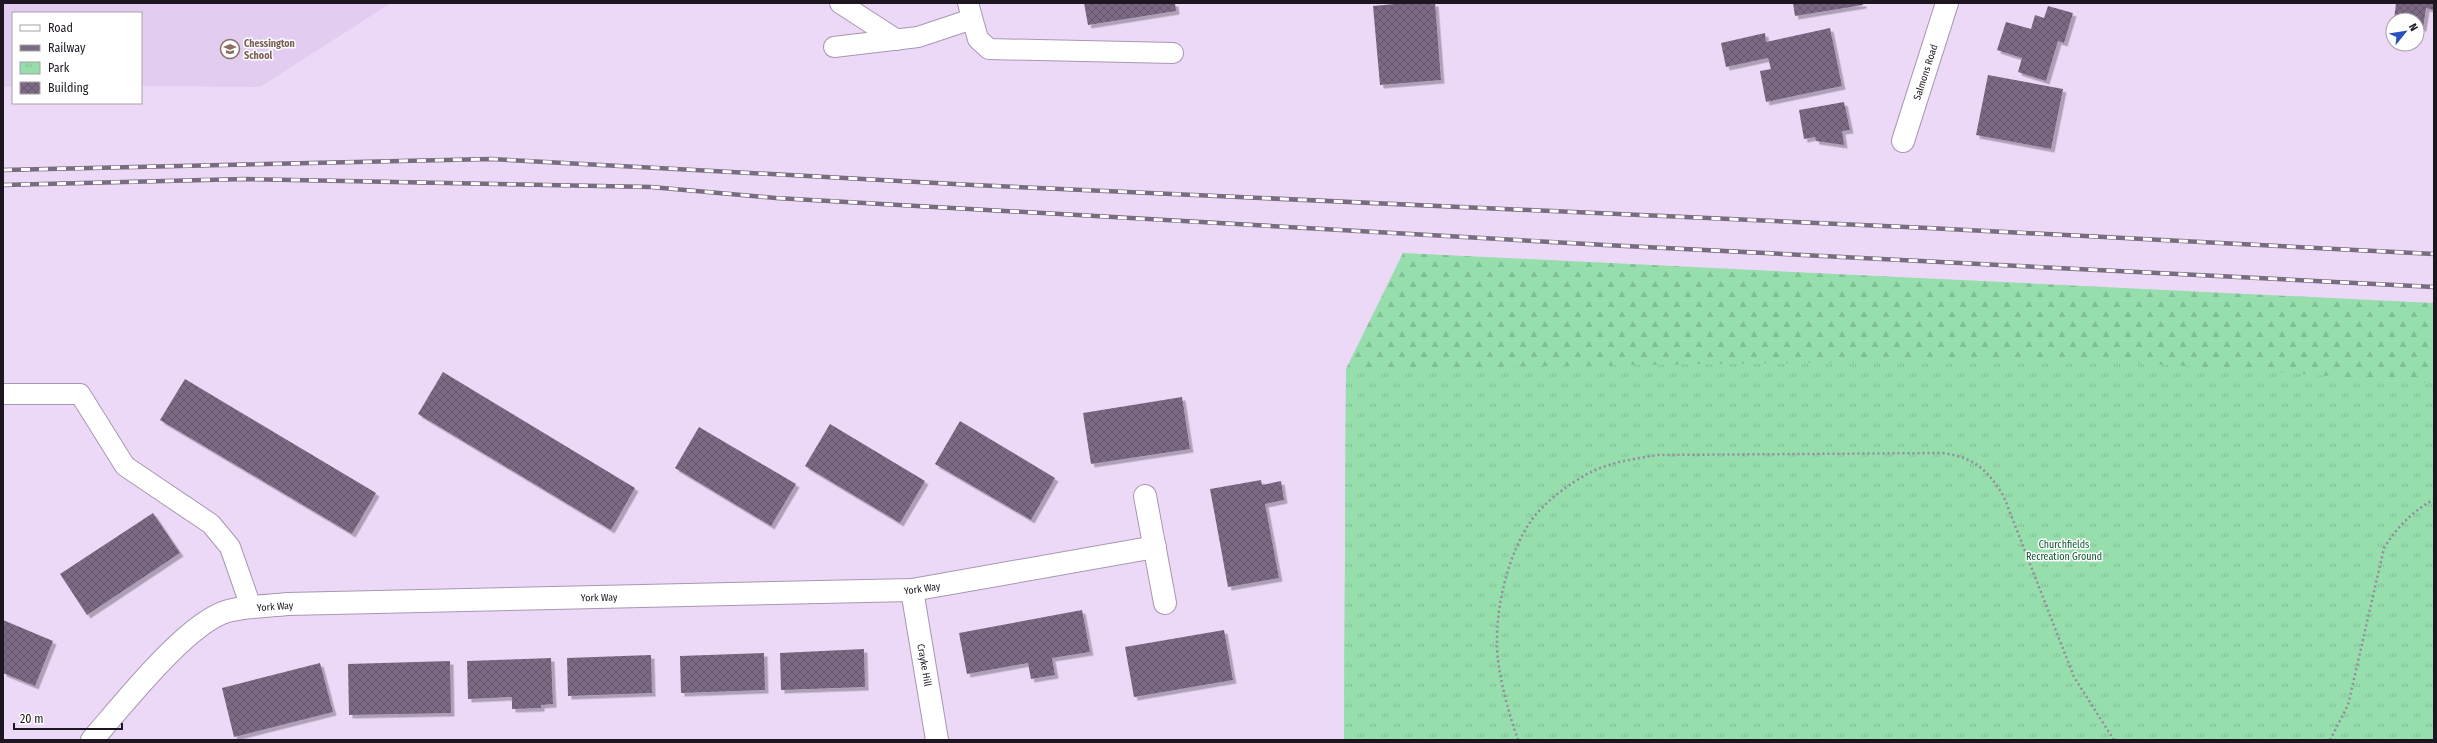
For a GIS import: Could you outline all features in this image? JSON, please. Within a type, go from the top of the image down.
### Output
[{"type":"street","name":"Salmons Road","points":[[1903,141],[1947,3]]},
{"type":"street","points":[[1145,496],[1165,603]]},
{"type":"street","name":"York Way","points":[[92,740],[175,646],[202,625],[226,611],[288,604],[912,590],[1155,547]]},
{"type":"street","name":"Crayke Hill","points":[[912,590],[937,740]]},
{"type":"lane","points":[[840,3],[897,40]]},
{"type":"lane","points":[[834,48],[918,37],[970,11],[978,38],[989,48],[1173,53]]},
{"type":"lane","points":[[3,394],[80,394],[125,466],[211,524],[230,547],[251,607]]},
{"type":"path","points":[[1518,740],[1497,647],[1498,610],[1509,570],[1531,521],[1552,499],[1570,485],[1591,472],[1626,460],[1657,456],[1942,453],[1959,455],[1978,464],[1992,478],[2004,497],[2074,677],[2114,740]]},
{"type":"path","points":[[2330,740],[2348,705],[2384,548],[2396,528],[2414,511],[2434,499]]},
{"type":"shaded area","name":"Chessington School","points":[[3,3],[391,3],[260,87],[142,86],[142,12],[12,12],[12,87],[3,87]]},
{"type":"green space","name":"Churchfields Recreation Ground","points":[[1403,253],[2434,303],[2434,459],[1344,740],[1346,369]]},
{"type":"green space","name":"Churchfields Recreation Ground","points":[[2082,359],[2434,383],[2434,740],[1344,740],[1346,369]]},
{"type":"building","points":[[1084,3],[1175,3],[1176,11],[1088,25]]},
{"type":"building","points":[[1406,3],[1435,3],[1441,80],[1380,85],[1373,6]]},
{"type":"building","points":[[1793,3],[1863,3],[1863,5],[1795,16]]},
{"type":"building","points":[[2396,3],[2434,3],[2434,10],[2426,8],[2425,15],[2425,12],[2395,12]]},
{"type":"building","points":[[2048,6],[2073,13],[2064,43],[2058,41],[2046,81],[2018,72],[2022,58],[1997,50],[2006,22],[2031,29],[2035,15],[2044,18]]},
{"type":"building","points":[[1830,28],[1842,86],[1766,102],[1760,71],[1771,69],[1768,58],[1726,67],[1721,43],[1765,33],[1766,42]]},
{"type":"building","points":[[1988,75],[2063,89],[2051,149],[1976,135]]},
{"type":"building","points":[[1844,102],[1850,130],[1842,131],[1844,145],[1816,141],[1815,137],[1804,139],[1799,110]]},
{"type":"building","points":[[443,372],[635,488],[611,530],[418,414]]},
{"type":"building","points":[[185,379],[376,493],[352,534],[160,420]]},
{"type":"building","points":[[1182,397],[1190,449],[1091,464],[1083,413]]},
{"type":"building","points":[[960,421],[1055,478],[1031,520],[935,464]]},
{"type":"building","points":[[830,424],[925,481],[900,523],[805,466]]},
{"type":"building","points":[[699,427],[796,484],[771,526],[675,468]]},
{"type":"building","points":[[1261,480],[1262,485],[1281,481],[1284,500],[1265,504],[1279,578],[1228,587],[1210,489]]},
{"type":"building","points":[[153,513],[180,553],[87,615],[60,574]]},
{"type":"building","points":[[1082,610],[1090,652],[1052,658],[1055,675],[1031,679],[1028,663],[967,674],[959,633]]},
{"type":"building","points":[[3,620],[53,641],[35,686],[3,673]]},
{"type":"building","points":[[1224,630],[1233,680],[1134,697],[1125,647]]},
{"type":"building","points":[[864,649],[865,687],[781,690],[780,653]]},
{"type":"building","points":[[764,653],[765,690],[681,693],[680,656]]},
{"type":"building","points":[[651,655],[652,693],[568,696],[567,658]]},
{"type":"building","points":[[551,658],[553,704],[541,705],[541,708],[512,709],[512,697],[468,699],[467,661]]},
{"type":"building","points":[[450,661],[451,713],[349,715],[348,664]]},
{"type":"building","points":[[320,663],[333,712],[234,737],[222,688]]},
{"type":"railway","points":[[3,170],[491,159],[973,185],[1928,228],[2434,254]]},
{"type":"railway","points":[[3,185],[245,179],[651,187],[776,198],[1605,245],[2434,287]]},
{"type":"place","name":"Chessington School","points":[[230,49]]}]
